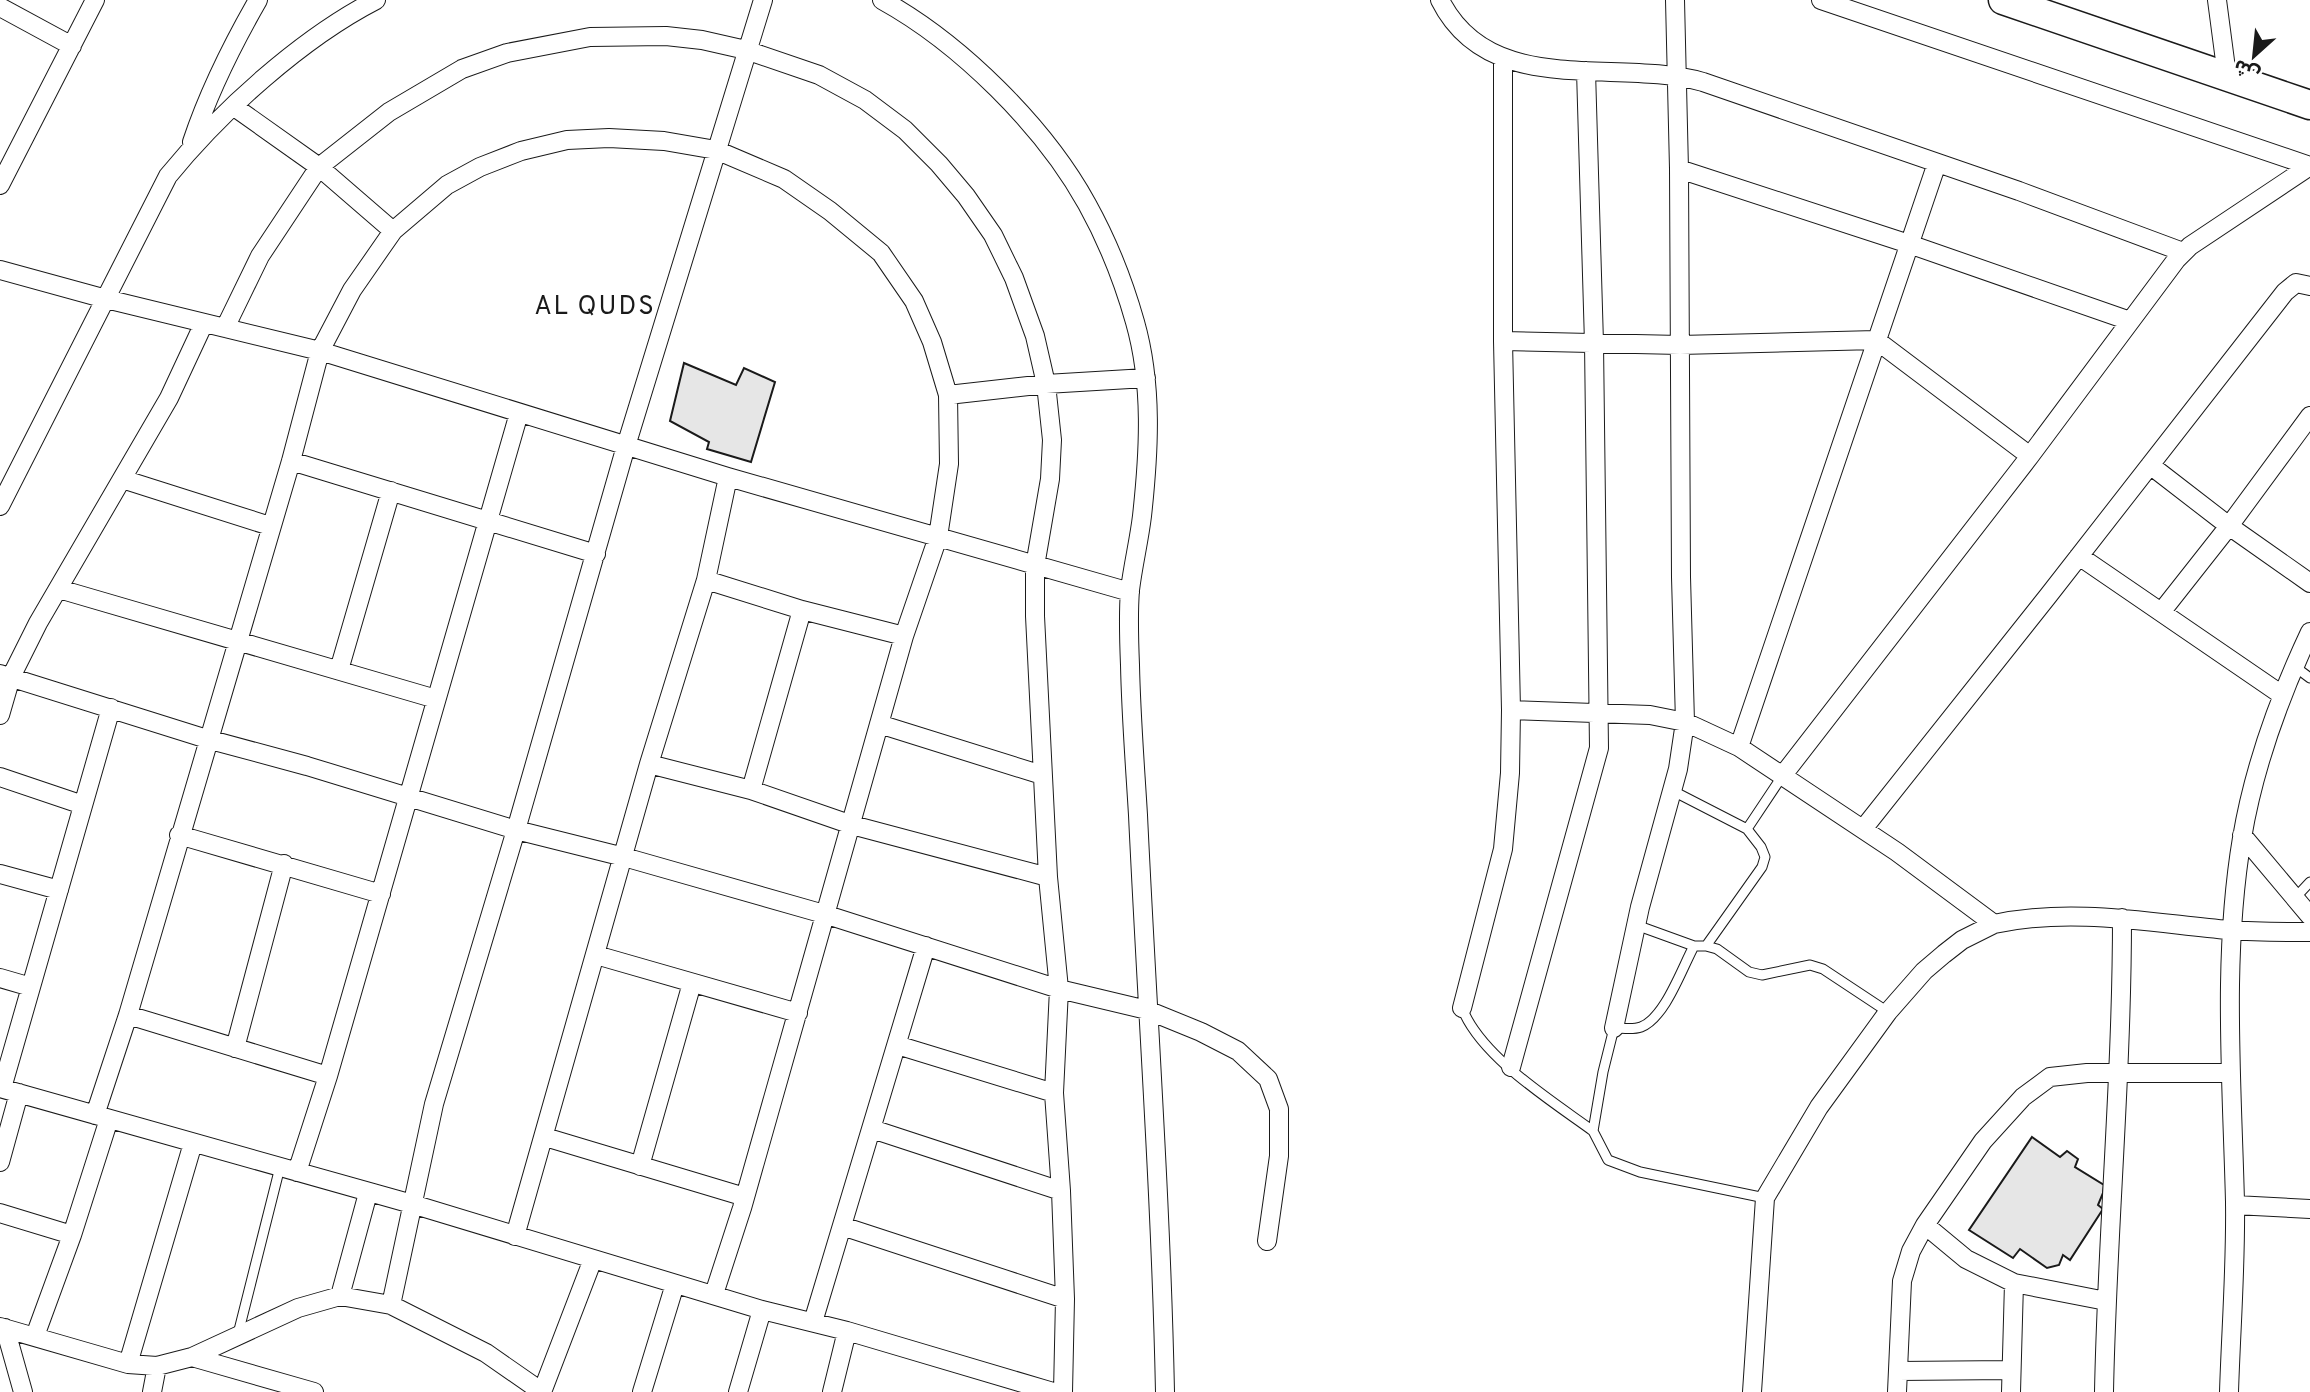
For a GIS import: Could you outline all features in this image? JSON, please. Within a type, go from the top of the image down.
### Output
[{"type":"main road","points":[[2003,0],[2310,106]]},
{"type":"street","points":[[0,186],[95,0]]},
{"type":"street","points":[[190,149],[206,98],[258,0]]},
{"type":"street","points":[[0,506],[169,176],[190,149],[233,106],[292,56],[376,0]]},
{"type":"street","points":[[391,1305],[435,1104],[626,446],[763,0]]},
{"type":"street","points":[[882,0],[941,39],[982,74],[1058,160],[1087,205],[1116,268],[1136,324],[1146,378],[1148,422],[1146,474],[1130,592],[1130,667],[1154,1110],[1165,1392]]},
{"type":"street","points":[[1440,0],[1464,35],[1503,58],[1541,66],[1678,76],[1703,82],[2019,191],[2183,252]]},
{"type":"street","points":[[1614,1028],[1636,925],[1673,791],[1685,722],[1680,551],[1679,169],[1675,0]]},
{"type":"street","points":[[1821,0],[2310,166]]},
{"type":"street","points":[[2217,0],[2227,76]]},
{"type":"street","points":[[0,7],[72,46]]},
{"type":"street","points":[[225,328],[260,256],[319,167],[389,112],[462,69],[507,53],[590,37],[666,36],[702,40],[746,50],[819,75],[865,100],[905,130],[966,196],[993,235],[1014,278],[1035,336],[1046,384],[1052,440],[1050,479],[1035,566],[1035,628],[1048,877],[1059,989],[1054,1093],[1065,1298],[1063,1392]]},
{"type":"street","points":[[1462,1008],[1503,849],[1510,774],[1503,341],[1503,58]]},
{"type":"street","points":[[1511,1067],[1599,748],[1594,343],[1586,71]]},
{"type":"street","points":[[233,106],[319,167],[393,231]]},
{"type":"street","points":[[35,1336],[72,1235],[128,1015],[291,460],[320,351],[352,290],[393,231],[447,185],[480,167],[567,140],[609,138],[664,141],[716,150],[784,179],[830,211],[881,254],[914,301],[932,342],[948,395],[949,464],[938,537],[904,636],[745,1197],[714,1294]]},
{"type":"street","points":[[1739,747],[1937,163]]},
{"type":"street","points":[[1783,775],[2030,456],[2183,252],[2310,166]]},
{"type":"street","points":[[1679,169],[1909,244],[2130,321]]},
{"type":"street","points":[[0,270],[106,299],[320,351],[728,477],[1130,592]]},
{"type":"street","points":[[1863,829],[2285,292],[2296,283],[2310,286]]},
{"type":"street","points":[[0,715],[5,676],[59,589],[169,398],[204,323]]},
{"type":"street","points":[[1503,341],[1680,345],[1876,340],[2030,456]]},
{"type":"street","points":[[948,395],[1046,384],[1146,378]]},
{"type":"street","points":[[288,1169],[328,1076],[519,413]]},
{"type":"street","points":[[2162,611],[2310,416]]},
{"type":"street","points":[[291,460],[596,554]]},
{"type":"street","points":[[2150,465],[2229,526],[2310,583]]},
{"type":"street","points":[[516,1236],[649,764],[706,580],[728,477]]},
{"type":"street","points":[[122,478],[270,526]]},
{"type":"street","points":[[339,670],[391,491]]},
{"type":"street","points":[[2079,555],[2281,695]]},
{"type":"street","points":[[706,580],[802,610],[904,636]]},
{"type":"street","points":[[59,589],[436,699]]},
{"type":"street","points":[[751,790],[802,610]]},
{"type":"street","points":[[2229,1392],[2235,1206],[2230,1073],[2232,930],[2242,835],[2257,773],[2281,695],[2310,632]]},
{"type":"street","points":[[5,676],[516,830],[624,857],[824,914],[1059,989],[1147,1010],[1201,1032],[1238,1051],[1268,1079],[1279,1109],[1279,1156],[1267,1241]]},
{"type":"street","points":[[0,1162],[7,1090],[31,987],[111,708]]},
{"type":"street","points":[[1511,710],[1650,715],[1685,722],[1739,747],[1783,775],[1942,884],[1994,924]]},
{"type":"street","points":[[879,723],[1042,775]]},
{"type":"street","points":[[649,764],[751,790],[852,825],[1048,877]]},
{"type":"street","points":[[0,777],[83,805]]},
{"type":"street","points":[[179,835],[381,894]]},
{"type":"street","points":[[2242,835],[2310,916]]},
{"type":"street","points":[[235,1048],[284,864]]},
{"type":"street","points":[[0,874],[59,890]]},
{"type":"street","points":[[1752,1392],[1765,1198],[1819,1107],[1888,1012],[1924,971],[1944,954],[1962,940],[1994,924],[2047,916],[2122,918],[2232,930],[2310,932]]},
{"type":"street","points":[[2104,1392],[2106,1301],[2120,1074],[2122,918]]},
{"type":"street","points":[[813,1322],[926,946]]},
{"type":"street","points":[[596,955],[798,1013]]},
{"type":"street","points":[[0,978],[31,987]]},
{"type":"street","points":[[640,1166],[692,983]]},
{"type":"street","points":[[128,1015],[328,1076]]},
{"type":"street","points":[[897,1045],[1054,1093]]},
{"type":"street","points":[[1897,1392],[1902,1281],[1911,1251],[1925,1225],[1983,1141],[2023,1097],[2050,1077],[2087,1073],[2230,1073]]},
{"type":"street","points":[[7,1090],[412,1204],[762,1310],[847,1331],[1001,1384],[1053,1392]]},
{"type":"street","points":[[872,1129],[1061,1191]]},
{"type":"street","points":[[545,1137],[745,1197]]},
{"type":"street","points":[[128,1364],[192,1143]]},
{"type":"street","points":[[340,1296],[368,1193]]},
{"type":"street","points":[[2235,1206],[2310,1209]]},
{"type":"street","points":[[0,1213],[72,1235]]},
{"type":"street","points":[[1925,1225],[1966,1259],[2014,1283],[2106,1301]]},
{"type":"street","points":[[842,1226],[1065,1298]]},
{"type":"street","points":[[3,1327],[128,1364],[157,1366],[192,1357],[298,1308],[340,1296],[391,1305],[486,1353],[542,1392],[593,1259]]},
{"type":"street","points":[[2011,1392],[2014,1283]]},
{"type":"street","points":[[642,1392],[675,1284]]},
{"type":"street","points":[[738,1392],[762,1310]]},
{"type":"street","points":[[3,1327],[23,1392]]},
{"type":"street","points":[[832,1392],[847,1331]]},
{"type":"street","points":[[192,1357],[314,1392]]},
{"type":"street","points":[[152,1392],[157,1366]]},
{"type":"street","points":[[1898,1371],[2010,1370]]},
{"type":"lane","points":[[2294,666],[2310,678]]},
{"type":"lane","points":[[1747,829],[1783,775]]},
{"type":"lane","points":[[1673,791],[1747,829],[1765,857],[1762,867],[1706,946]]},
{"type":"lane","points":[[2295,898],[2310,882]]},
{"type":"lane","points":[[1636,925],[1694,946],[1717,949],[1749,972],[1762,975],[1810,965],[1823,969],[1888,1012]]},
{"type":"lane","points":[[1593,1130],[1614,1028],[1638,1028],[1651,1022],[1662,1009],[1694,946]]},
{"type":"lane","points":[[1462,1008],[1471,1026],[1495,1054],[1536,1090],[1593,1130],[1608,1160],[1640,1172],[1765,1198]]},
{"type":"lane","points":[[237,1335],[288,1169]]},
{"type":"building","points":[[684,363],[736,385],[744,368],[775,382],[751,462],[707,449],[709,442],[670,421]]},
{"type":"building","points":[[2032,1137],[2060,1157],[2067,1151],[2078,1159],[2075,1167],[2104,1185],[2098,1205],[2103,1209],[2070,1260],[2063,1255],[2059,1265],[2047,1268],[2020,1249],[2013,1258],[1969,1230]]},
{"type":"district","name":"AL QUDS","points":[[595,307]]}]
